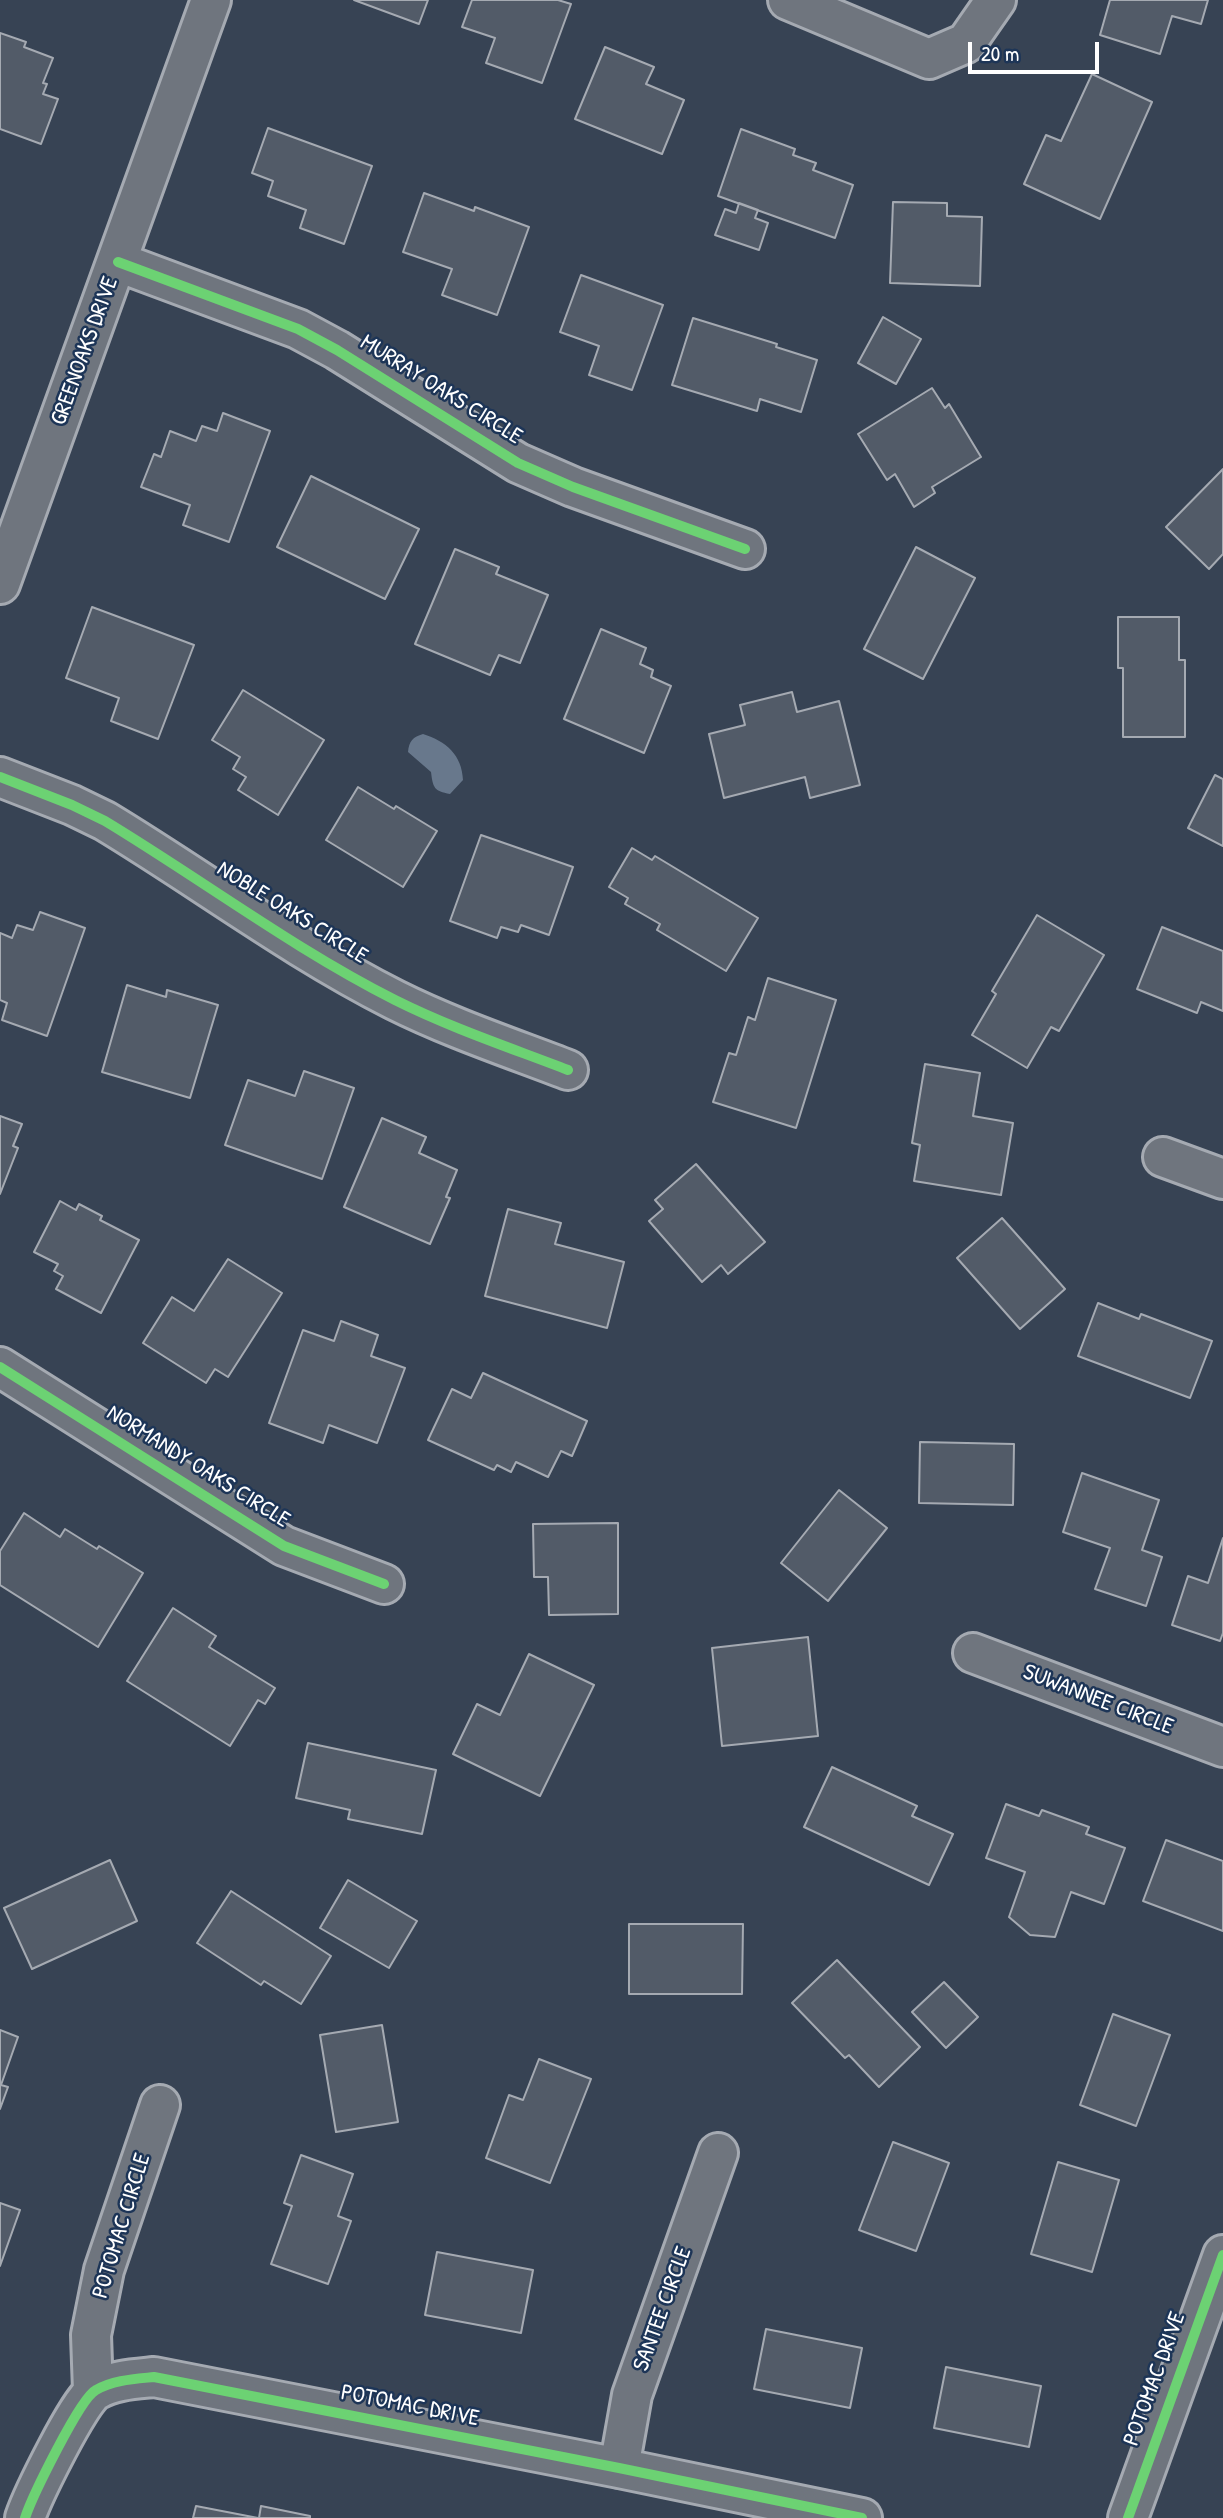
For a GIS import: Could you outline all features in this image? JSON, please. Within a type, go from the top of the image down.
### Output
[{"type":"street","name":"GREENOAKS DRIVE","points":[[0,584],[211,0]]},
{"type":"street","points":[[788,0],[929,59],[966,43],[996,0]]},
{"type":"street","name":"MURRAY OAKS CIRCLE","points":[[118,262],[298,329],[337,350],[529,468],[573,487],[745,549]]},
{"type":"street","name":"NOBLE OAKS CIRCLE","points":[[0,778],[72,805],[105,821],[319,956],[396,1000],[568,1070]]},
{"type":"street","points":[[1163,1157],[1223,1179]]},
{"type":"street","name":"NORMANDY OAKS CIRCLE","points":[[0,1367],[284,1546],[384,1584]]},
{"type":"street","name":"SUWANNEE CIRCLE","points":[[973,1653],[1223,1747]]},
{"type":"street","name":"POTOMAC CIRCLE","points":[[93,2391],[91,2335],[104,2270],[160,2105]]},
{"type":"street","name":"SANTEE CIRCLE","points":[[619,2468],[632,2395],[718,2153]]},
{"type":"street","name":"POTOMAC DRIVE","points":[[1128,2518],[1223,2255]]},
{"type":"street","name":"POTOMAC DRIVE","points":[[93,2391],[121,2381],[154,2377],[862,2518]]},
{"type":"street","points":[[25,2518],[57,2448],[93,2391]]},
{"type":"water","points":[[423,734],[446,745],[460,763],[463,780],[450,794],[435,788],[431,772],[408,752],[412,740]]},
{"type":"building","points":[[354,0],[428,0],[419,24]]},
{"type":"building","points":[[472,0],[558,0],[571,4],[542,83],[486,63],[495,38],[462,27]]},
{"type":"building","points":[[1110,0],[1208,0],[1201,24],[1172,16],[1160,54],[1100,35]]},
{"type":"building","points":[[0,33],[26,42],[24,47],[53,58],[43,83],[47,84],[43,94],[58,99],[41,144],[0,129]]},
{"type":"building","points":[[605,47],[654,67],[646,84],[684,100],[662,154],[575,119]]},
{"type":"building","points":[[1092,74],[1152,102],[1100,219],[1024,184],[1046,135],[1061,141]]},
{"type":"building","points":[[268,128],[372,166],[344,244],[300,228],[306,210],[268,196],[273,181],[252,173]]},
{"type":"building","points":[[741,129],[795,149],[793,155],[816,163],[813,170],[853,185],[835,238],[718,196]]},
{"type":"building","points":[[424,193],[474,211],[475,207],[529,227],[497,315],[442,295],[452,269],[403,252]]},
{"type":"building","points":[[893,202],[947,203],[947,216],[982,217],[980,286],[890,283]]},
{"type":"building","points":[[739,203],[758,210],[755,218],[768,223],[759,250],[715,235],[725,209],[736,213]]},
{"type":"building","points":[[581,275],[663,305],[632,390],[589,375],[599,346],[560,332]]},
{"type":"building","points":[[883,317],[921,339],[896,384],[858,363]]},
{"type":"building","points":[[693,318],[777,344],[776,347],[817,360],[801,412],[760,399],[757,411],[672,385]]},
{"type":"building","points":[[932,388],[945,408],[949,404],[981,457],[932,487],[935,493],[914,507],[895,474],[887,480],[858,434]]},
{"type":"building","points":[[223,413],[270,431],[229,542],[183,525],[190,505],[141,487],[154,454],[161,457],[170,431],[196,441],[202,426],[217,431]]},
{"type":"building","points":[[1223,469],[1223,554],[1209,569],[1166,527]]},
{"type":"building","points":[[311,476],[419,529],[385,599],[277,547]]},
{"type":"building","points":[[916,547],[975,578],[923,679],[864,649]]},
{"type":"building","points":[[455,549],[499,567],[496,574],[548,595],[520,663],[499,655],[490,675],[415,644]]},
{"type":"building","points":[[92,607],[194,645],[158,739],[111,721],[119,698],[66,678]]},
{"type":"building","points":[[1118,617],[1179,617],[1179,660],[1185,660],[1185,737],[1123,737],[1123,668],[1118,668]]},
{"type":"building","points":[[601,629],[646,648],[640,664],[653,670],[651,677],[671,686],[644,753],[564,719]]},
{"type":"building","points":[[243,690],[324,740],[278,815],[238,790],[246,777],[233,769],[240,757],[212,740]]},
{"type":"building","points":[[792,692],[797,712],[839,701],[860,785],[810,798],[805,777],[724,798],[709,734],[745,725],[740,705]]},
{"type":"building","points":[[1215,775],[1223,779],[1223,846],[1188,828]]},
{"type":"building","points":[[358,787],[437,831],[403,887],[326,840]]},
{"type":"building","points":[[481,835],[573,867],[549,935],[521,925],[518,932],[501,927],[497,938],[450,921]]},
{"type":"building","points":[[632,848],[652,860],[655,856],[758,918],[726,971],[657,930],[660,924],[625,904],[628,898],[609,887]]},
{"type":"building","points":[[40,912],[85,928],[47,1036],[2,1020],[7,1003],[0,1000],[0,933],[12,938],[17,925],[33,930]]},
{"type":"building","points":[[1037,915],[1104,955],[1059,1031],[1051,1027],[1027,1068],[972,1035],[996,994],[992,991]]},
{"type":"building","points":[[1162,927],[1223,951],[1223,1011],[1201,1002],[1197,1013],[1137,989]]},
{"type":"building","points":[[768,978],[836,1000],[796,1128],[713,1102],[729,1053],[736,1055],[748,1017],[755,1020]]},
{"type":"building","points":[[127,985],[166,997],[167,990],[218,1005],[190,1098],[102,1072]]},
{"type":"building","points":[[925,1064],[980,1073],[973,1116],[1013,1123],[1001,1195],[914,1181],[920,1145],[912,1143]]},
{"type":"building","points":[[304,1071],[354,1088],[322,1179],[225,1145],[248,1080],[295,1096]]},
{"type":"building","points":[[0,1116],[22,1124],[13,1146],[18,1148],[0,1194]]},
{"type":"building","points":[[382,1118],[426,1137],[419,1153],[457,1170],[446,1197],[450,1198],[430,1244],[344,1207]]},
{"type":"building","points":[[696,1164],[765,1242],[728,1274],[721,1265],[702,1282],[649,1221],[663,1209],[655,1200]]},
{"type":"building","points":[[60,1201],[76,1210],[79,1204],[102,1216],[100,1220],[139,1240],[101,1313],[56,1289],[63,1276],[54,1271],[58,1264],[34,1252]]},
{"type":"building","points":[[508,1209],[561,1223],[555,1244],[624,1262],[607,1328],[485,1296]]},
{"type":"building","points":[[1002,1218],[1065,1289],[1020,1329],[957,1258]]},
{"type":"building","points":[[228,1259],[282,1293],[228,1377],[215,1369],[206,1383],[143,1343],[172,1297],[194,1311]]},
{"type":"building","points":[[1098,1303],[1139,1319],[1141,1314],[1212,1341],[1190,1398],[1078,1356]]},
{"type":"building","points":[[341,1321],[378,1335],[371,1356],[405,1368],[377,1443],[329,1425],[323,1443],[269,1423],[303,1330],[334,1341]]},
{"type":"building","points":[[483,1373],[587,1421],[572,1456],[561,1451],[548,1477],[516,1462],[511,1472],[497,1465],[494,1470],[428,1440],[452,1389],[471,1398]]},
{"type":"building","points":[[920,1442],[1014,1444],[1013,1505],[919,1503]]},
{"type":"building","points":[[1082,1473],[1159,1500],[1142,1550],[1162,1557],[1146,1606],[1095,1589],[1110,1548],[1063,1532]]},
{"type":"building","points":[[839,1490],[887,1528],[828,1601],[781,1563]]},
{"type":"building","points":[[24,1513],[60,1537],[65,1529],[143,1573],[98,1647],[0,1585],[0,1551]]},
{"type":"building","points":[[618,1523],[618,1614],[549,1615],[548,1577],[534,1577],[533,1524]]},
{"type":"building","points":[[1223,1538],[1223,1633],[1220,1641],[1172,1625],[1188,1576],[1208,1583]]},
{"type":"building","points":[[173,1608],[216,1636],[209,1647],[275,1688],[265,1704],[258,1700],[230,1746],[127,1681]]},
{"type":"building","points":[[808,1637],[818,1736],[722,1746],[712,1648]]},
{"type":"building","points":[[529,1654],[594,1685],[540,1796],[453,1754],[477,1704],[500,1715]]},
{"type":"building","points":[[308,1743],[436,1770],[422,1834],[348,1819],[350,1810],[296,1798]]},
{"type":"building","points":[[832,1767],[917,1806],[912,1816],[953,1834],[929,1885],[804,1827]]},
{"type":"building","points":[[1006,1804],[1039,1816],[1042,1810],[1089,1827],[1086,1834],[1125,1848],[1104,1904],[1071,1892],[1055,1937],[1030,1935],[1009,1917],[1025,1872],[986,1858]]},
{"type":"building","points":[[1166,1840],[1223,1861],[1223,1931],[1143,1901]]},
{"type":"building","points":[[110,1860],[137,1921],[32,1969],[4,1908]]},
{"type":"building","points":[[348,1880],[417,1921],[389,1968],[320,1928]]},
{"type":"building","points":[[231,1891],[331,1956],[301,2004],[264,1981],[261,1985],[197,1943]]},
{"type":"building","points":[[629,1924],[743,1924],[742,1994],[629,1994]]},
{"type":"building","points":[[837,1960],[920,2047],[879,2087],[849,2055],[845,2058],[792,2003]]},
{"type":"building","points":[[944,1982],[978,2017],[946,2048],[912,2012]]},
{"type":"building","points":[[1113,2014],[1170,2035],[1136,2126],[1080,2105]]},
{"type":"building","points":[[382,2025],[398,2122],[336,2132],[320,2035]]},
{"type":"building","points":[[0,2030],[18,2037],[1,2085],[8,2087],[0,2109]]},
{"type":"building","points":[[539,2059],[591,2079],[550,2183],[486,2158],[509,2095],[523,2100]]},
{"type":"building","points":[[893,2142],[949,2163],[916,2251],[859,2230]]},
{"type":"building","points":[[301,2155],[353,2174],[338,2216],[351,2221],[328,2284],[271,2264],[292,2206],[284,2203]]},
{"type":"building","points":[[1058,2162],[1119,2180],[1092,2272],[1031,2254]]},
{"type":"building","points":[[0,2203],[20,2210],[0,2266]]},
{"type":"building","points":[[437,2252],[533,2270],[521,2333],[425,2315]]},
{"type":"building","points":[[766,2329],[862,2348],[850,2408],[754,2389]]},
{"type":"building","points":[[946,2367],[1041,2386],[1029,2447],[934,2428]]},
{"type":"building","points":[[196,2506],[258,2518],[193,2518]]},
{"type":"building","points":[[261,2506],[310,2516],[310,2518],[259,2518]]},
{"type":"cycle path","points":[[118,262],[298,329],[337,350],[518,463],[573,487],[745,549]]},
{"type":"cycle path","points":[[0,777],[105,821],[321,959],[395,1000],[459,1029],[568,1070]]},
{"type":"cycle path","points":[[0,1367],[284,1546],[384,1584]]},
{"type":"cycle path","points":[[1128,2518],[1223,2255]]},
{"type":"cycle path","points":[[25,2518],[57,2449],[89,2397],[109,2384],[154,2377],[862,2518]]}]
